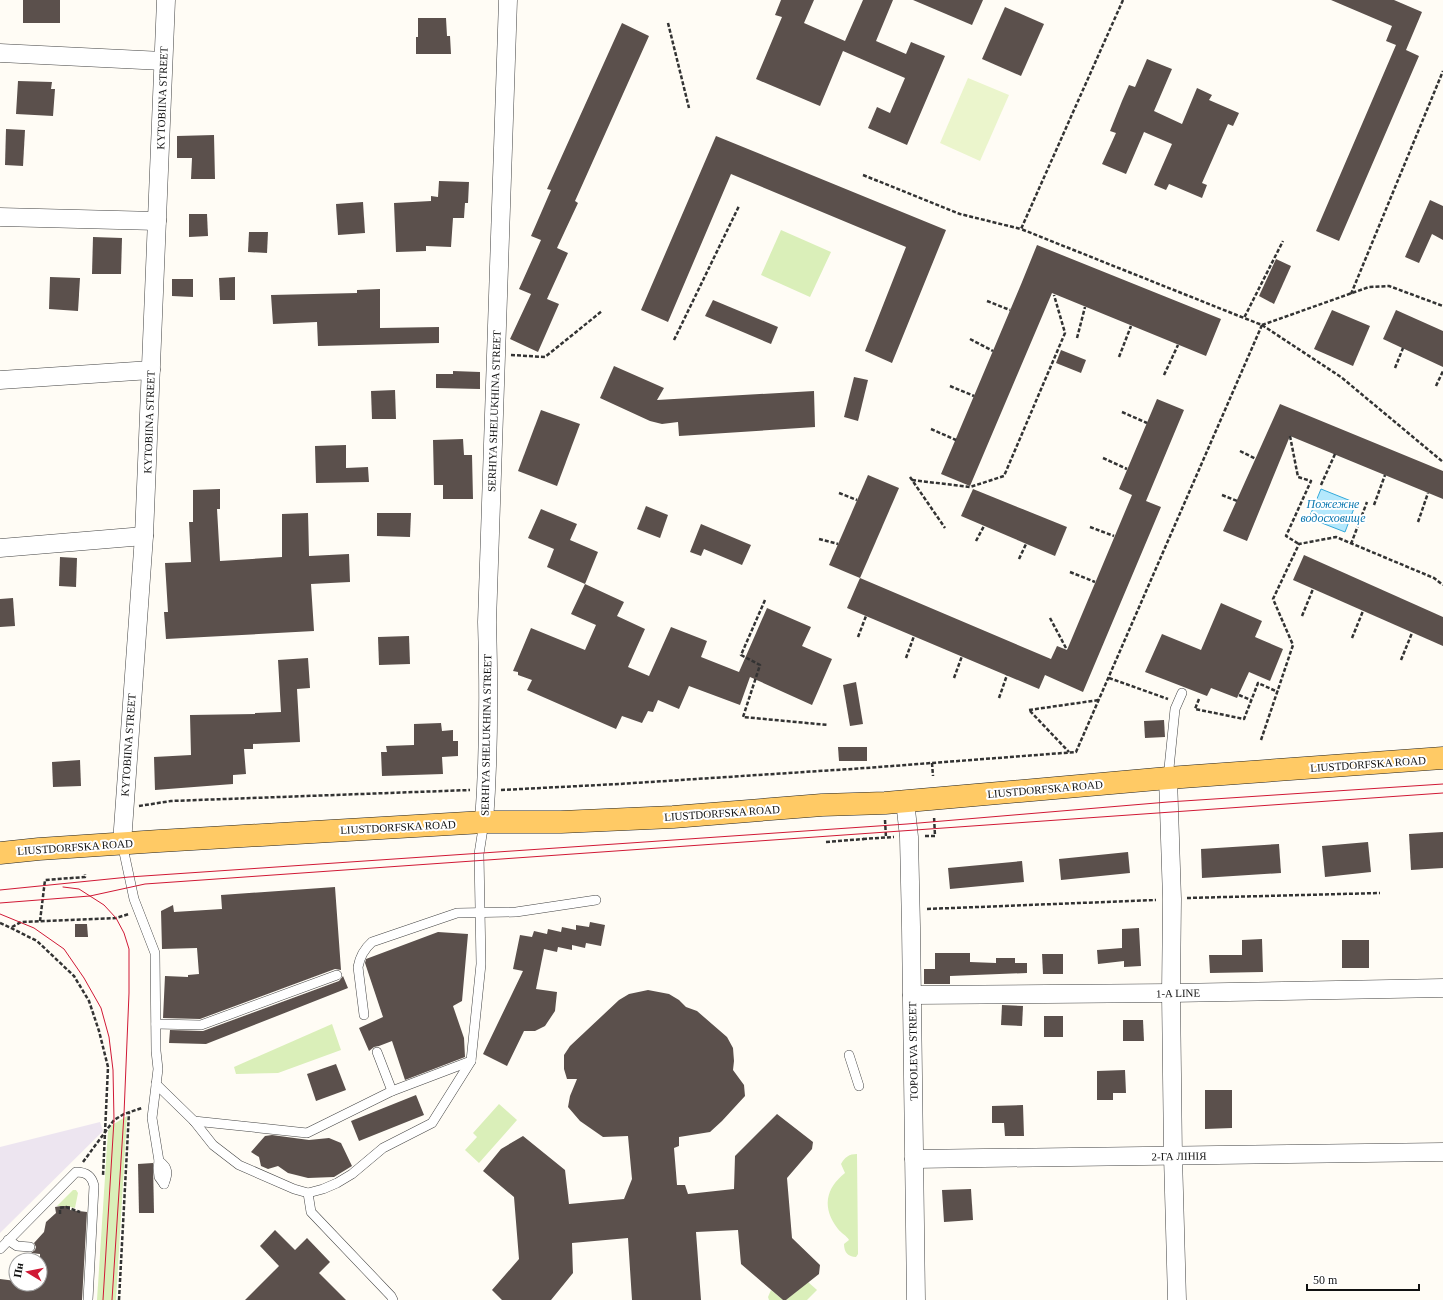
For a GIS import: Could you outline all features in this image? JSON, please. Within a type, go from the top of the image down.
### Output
[{"type":"main road","name":"LIUSTDORFSKA ROAD","points":[[0,853],[122,843],[484,822],[561,822],[672,817],[822,805],[905,801],[1168,778],[1443,758]]},
{"type":"street","name":"KYTOBIINA STREET","points":[[122,843],[144,536],[166,0]]},
{"type":"street","name":"SERHIYA SHELUKHINA STREET","points":[[484,822],[489,690],[487,622],[508,0]]},
{"type":"street","points":[[0,53],[163,61]]},
{"type":"street","points":[[0,217],[157,221]]},
{"type":"street","points":[[0,380],[151,370]]},
{"type":"street","points":[[0,548],[144,536]]},
{"type":"street","points":[[1168,778],[1172,899],[1171,993],[1173,1156],[1177,1300]]},
{"type":"street","name":"TOPOLEVA STREET","points":[[905,801],[909,837],[916,1300]]},
{"type":"street","name":"1-A LINE","points":[[912,995],[1171,993],[1443,988]]},
{"type":"street","name":"2-ГА ЛІНІЯ","points":[[914,1159],[1443,1152]]},
{"type":"lane","points":[[1168,778],[1175,709],[1182,693]]},
{"type":"lane","points":[[156,1084],[194,1121],[213,1145],[240,1165],[294,1189],[308,1193],[337,1183],[352,1174],[383,1148],[432,1123],[471,1061],[481,964],[479,854],[484,822]]},
{"type":"lane","points":[[122,843],[130,887],[138,912],[155,953],[156,1051],[158,1070],[152,1118],[159,1161]]},
{"type":"lane","points":[[364,1015],[358,967],[359,960],[365,949],[372,942],[457,913],[516,912],[596,900]]},
{"type":"lane","points":[[156,1024],[201,1024],[336,975]]},
{"type":"lane","points":[[377,1052],[392,1091]]},
{"type":"lane","points":[[849,1055],[859,1086]]},
{"type":"lane","points":[[194,1121],[307,1133],[392,1091],[471,1061]]},
{"type":"lane","points":[[0,1249],[76,1172],[85,1173],[93,1180],[94,1186],[88,1300]]},
{"type":"lane","points":[[308,1193],[311,1212],[392,1296],[393,1300]]},
{"type":"lane","points":[[8,1240],[17,1246],[30,1248]]},
{"type":"path","points":[[1021,229],[1122,0]]},
{"type":"path","points":[[668,23],[689,108]]},
{"type":"path","points":[[1351,294],[1443,71]]},
{"type":"path","points":[[863,175],[960,214],[1021,229],[1262,326],[1341,377],[1443,462]]},
{"type":"path","points":[[674,340],[739,206]]},
{"type":"path","points":[[1244,318],[1283,241]]},
{"type":"path","points":[[139,806],[171,801],[619,784],[1076,752],[1262,326],[1369,287],[1389,286],[1443,306]]},
{"type":"path","points":[[912,480],[970,488],[1004,476],[1065,333],[1054,295]]},
{"type":"path","points":[[987,301],[1010,310]]},
{"type":"path","points":[[1077,338],[1085,307]]},
{"type":"path","points":[[496,355],[545,357],[602,311]]},
{"type":"path","points":[[1119,357],[1132,326]]},
{"type":"path","points":[[970,339],[993,351]]},
{"type":"path","points":[[1164,376],[1178,345]]},
{"type":"path","points":[[1395,368],[1403,348]]},
{"type":"path","points":[[1436,386],[1443,371]]},
{"type":"path","points":[[950,386],[974,396]]},
{"type":"path","points":[[1122,412],[1147,423]]},
{"type":"path","points":[[931,429],[956,440]]},
{"type":"path","points":[[1290,436],[1298,477],[1311,481],[1286,536],[1299,544],[1336,538],[1434,578],[1443,585]]},
{"type":"path","points":[[1240,451],[1256,459]]},
{"type":"path","points":[[1321,484],[1335,454]]},
{"type":"path","points":[[1102,458],[1127,469]]},
{"type":"path","points":[[1374,505],[1385,475]]},
{"type":"path","points":[[910,477],[945,528]]},
{"type":"path","points":[[839,493],[857,500]]},
{"type":"path","points":[[1418,522],[1428,493]]},
{"type":"path","points":[[1222,495],[1237,501]]},
{"type":"path","points":[[1351,544],[1367,502]]},
{"type":"path","points":[[976,541],[984,526]]},
{"type":"path","points":[[1090,527],[1114,536]]},
{"type":"path","points":[[819,539],[838,544]]},
{"type":"path","points":[[1019,559],[1026,544]]},
{"type":"path","points":[[1261,740],[1293,645],[1273,598],[1299,544]]},
{"type":"path","points":[[1070,572],[1095,582]]},
{"type":"path","points":[[1302,616],[1313,589]]},
{"type":"path","points":[[765,600],[741,655],[760,665],[743,717],[828,725]]},
{"type":"path","points":[[1352,638],[1363,611]]},
{"type":"path","points":[[858,637],[866,616]]},
{"type":"path","points":[[1050,618],[1066,650]]},
{"type":"path","points":[[1401,660],[1412,633]]},
{"type":"path","points":[[906,658],[914,636]]},
{"type":"path","points":[[954,678],[962,656]]},
{"type":"path","points":[[999,698],[1007,675]]},
{"type":"path","points":[[1109,678],[1195,709],[1244,720],[1258,682],[1278,692]]},
{"type":"path","points":[[1239,695],[1251,700]]},
{"type":"path","points":[[1195,709],[1199,699]]},
{"type":"path","points":[[1069,753],[1030,710],[1099,700]]},
{"type":"path","points":[[932,763],[933,776]]},
{"type":"path","points":[[922,836],[935,836],[934,812]]},
{"type":"path","points":[[885,819],[886,838]]},
{"type":"path","points":[[826,842],[896,837],[896,843]]},
{"type":"path","points":[[863,839],[868,838]]},
{"type":"path","points":[[40,921],[46,880],[86,877],[85,874]]},
{"type":"path","points":[[910,910],[1172,899],[1380,893]]},
{"type":"path","points":[[12,928],[21,922],[116,918],[138,912]]},
{"type":"path","points":[[0,924],[12,928],[38,941],[74,976],[89,1001],[108,1066],[106,1131]]},
{"type":"path","points":[[76,1172],[114,1120],[129,1112],[153,1104]]},
{"type":"path","points":[[119,1300],[129,1112]]},
{"type":"path","points":[[60,1214],[60,1208],[66,1207],[80,1212]]},
{"type":"shaded area","points":[[100,1122],[103,1131],[0,1233],[0,1147]]},
{"type":"green space","points":[[968,78],[1009,95],[980,161],[940,143]]},
{"type":"green space","points":[[781,230],[831,252],[810,297],[761,275]]},
{"type":"green space","points":[[332,1024],[341,1050],[278,1073],[236,1074],[234,1067]]},
{"type":"green space","points":[[499,1104],[517,1120],[479,1163],[465,1150],[477,1137],[473,1133]]},
{"type":"green space","points":[[127,1116],[116,1300],[97,1300],[108,1131],[112,1125]]},
{"type":"green space","points":[[857,1154],[858,1254],[856,1257],[849,1255],[846,1252],[844,1244],[849,1240],[838,1229],[833,1221],[828,1206],[828,1199],[833,1186],[845,1173],[841,1164],[844,1159],[848,1156]]},
{"type":"green space","points":[[73,1190],[76,1190],[78,1193],[75,1208],[57,1206]]},
{"type":"green space","points":[[808,1282],[817,1290],[807,1300],[786,1300]]},
{"type":"green space","points":[[771,1290],[783,1300],[769,1300],[768,1297]]},
{"type":"water","name":"Пожежне водосховище","points":[[1321,489],[1356,503],[1345,532],[1309,518]]},
{"type":"building","points":[[23,0],[60,0],[60,23],[23,23]]},
{"type":"building","points":[[781,0],[814,0],[804,23],[845,41],[863,0],[893,0],[876,41],[906,54],[911,42],[945,56],[907,145],[868,128],[877,107],[890,113],[905,78],[843,51],[820,106],[756,79],[782,17],[775,15]]},
{"type":"building","points":[[913,0],[983,0],[972,25]]},
{"type":"building","points":[[1331,0],[1394,0],[1422,12],[1406,50],[1419,56],[1339,241],[1316,231],[1396,45],[1386,41],[1392,26]]},
{"type":"building","points":[[1005,7],[1044,24],[1021,76],[982,59]]},
{"type":"building","points":[[418,18],[446,18],[447,36],[450,36],[451,54],[416,54]]},
{"type":"building","points":[[622,23],[649,36],[575,201],[578,203],[557,248],[568,253],[547,299],[559,304],[538,352],[510,339],[531,294],[519,289],[541,240],[531,236],[551,190],[547,189]]},
{"type":"building","points":[[1147,59],[1172,69],[1154,111],[1182,124],[1197,88],[1212,95],[1209,100],[1239,113],[1233,126],[1228,124],[1202,183],[1207,185],[1202,198],[1169,184],[1166,190],[1154,185],[1172,144],[1144,132],[1126,174],[1102,164],[1116,133],[1110,131],[1122,101],[1129,85],[1135,87]]},
{"type":"building","points":[[18,81],[52,82],[51,89],[55,89],[53,116],[16,114]]},
{"type":"building","points":[[6,129],[25,130],[23,166],[5,165]]},
{"type":"building","points":[[214,135],[215,179],[191,179],[192,158],[177,158],[177,136]]},
{"type":"building","points":[[716,136],[946,230],[892,363],[865,351],[906,247],[731,174],[668,322],[641,310]]},
{"type":"building","points":[[439,181],[469,182],[468,203],[465,203],[464,218],[453,218],[451,247],[426,246],[426,251],[396,252],[394,203],[431,201],[431,196],[438,197]]},
{"type":"building","points":[[1430,200],[1443,206],[1443,240],[1432,234],[1419,263],[1405,257]]},
{"type":"building","points":[[363,202],[365,233],[338,235],[336,204]]},
{"type":"building","points":[[189,214],[207,214],[208,236],[189,237]]},
{"type":"building","points":[[249,232],[268,232],[267,253],[248,252]]},
{"type":"building","points":[[93,237],[122,238],[121,274],[92,274]]},
{"type":"building","points":[[1037,245],[1221,319],[1206,356],[1052,293],[970,486],[941,474]]},
{"type":"building","points":[[1276,259],[1291,266],[1274,304],[1259,296]]},
{"type":"building","points":[[50,277],[80,278],[78,311],[49,309]]},
{"type":"building","points":[[235,277],[235,300],[220,300],[219,278]]},
{"type":"building","points":[[172,279],[193,279],[193,297],[172,296]]},
{"type":"building","points":[[380,289],[380,328],[439,327],[439,343],[318,346],[317,322],[273,324],[271,295],[357,293],[357,290]]},
{"type":"building","points":[[713,300],[778,327],[771,344],[705,316]]},
{"type":"building","points":[[1332,310],[1370,326],[1353,366],[1314,349]]},
{"type":"building","points":[[1396,310],[1443,331],[1443,367],[1383,339]]},
{"type":"building","points":[[1061,350],[1086,360],[1081,373],[1056,363]]},
{"type":"building","points":[[614,366],[664,388],[657,400],[814,391],[815,427],[679,436],[678,422],[662,424],[650,421],[600,398]]},
{"type":"building","points":[[453,371],[480,372],[480,389],[436,388],[436,374],[453,374]]},
{"type":"building","points":[[854,377],[868,380],[858,421],[844,417]]},
{"type":"building","points":[[395,390],[396,419],[372,419],[371,391]]},
{"type":"building","points":[[1157,399],[1184,410],[1146,501],[1161,507],[1083,692],[1045,675],[1039,689],[847,608],[860,578],[1051,659],[1057,646],[1067,650],[1132,495],[1119,489]]},
{"type":"building","points":[[1280,404],[1443,471],[1443,499],[1290,436],[1247,541],[1223,531]]},
{"type":"building","points":[[541,410],[580,424],[557,486],[518,471]]},
{"type":"building","points":[[463,439],[464,455],[472,455],[473,499],[443,499],[443,485],[434,485],[433,440]]},
{"type":"building","points":[[346,445],[346,468],[368,467],[369,482],[316,483],[315,446]]},
{"type":"building","points":[[868,475],[899,488],[860,578],[829,565]]},
{"type":"building","points":[[220,489],[220,509],[217,509],[220,561],[282,557],[282,514],[308,513],[309,556],[349,554],[350,582],[311,584],[314,631],[166,639],[164,612],[168,612],[165,563],[191,562],[189,522],[193,522],[193,490]]},
{"type":"building","points":[[973,489],[1067,527],[1055,556],[961,516]]},
{"type":"building","points":[[646,506],[668,515],[660,538],[637,529]]},
{"type":"building","points":[[541,509],[577,524],[570,540],[598,552],[585,584],[547,567],[554,549],[528,538]]},
{"type":"building","points":[[377,513],[411,513],[410,537],[377,536]]},
{"type":"building","points":[[701,524],[751,545],[742,565],[704,549],[701,556],[690,552]]},
{"type":"building","points":[[1304,555],[1443,617],[1443,646],[1293,580]]},
{"type":"building","points":[[60,557],[77,558],[76,587],[59,586]]},
{"type":"building","points":[[585,584],[624,602],[617,616],[645,629],[628,667],[649,676],[671,627],[707,641],[701,657],[739,672],[767,608],[811,627],[802,646],[832,659],[812,705],[750,677],[740,705],[689,686],[679,709],[658,700],[653,712],[648,711],[642,723],[622,716],[616,729],[527,690],[532,680],[518,675],[518,672],[513,671],[531,628],[585,650],[596,625],[571,614]]},
{"type":"building","points":[[13,598],[15,626],[0,627],[0,599]]},
{"type":"building","points":[[1221,603],[1262,621],[1255,637],[1283,649],[1270,681],[1249,672],[1237,698],[1211,688],[1207,696],[1145,672],[1162,634],[1201,650]]},
{"type":"building","points":[[409,636],[410,664],[379,665],[378,637]]},
{"type":"building","points":[[308,658],[310,688],[297,689],[300,742],[253,744],[253,749],[244,749],[246,774],[233,775],[233,784],[155,790],[154,757],[191,755],[190,715],[281,712],[278,660]]},
{"type":"building","points":[[856,682],[863,724],[850,726],[843,685]]},
{"type":"building","points":[[1164,720],[1165,737],[1145,738],[1144,721]]},
{"type":"building","points":[[441,723],[442,731],[453,730],[453,741],[458,741],[458,756],[442,757],[443,774],[382,776],[381,752],[387,752],[386,746],[414,745],[414,724]]},
{"type":"building","points":[[838,747],[867,747],[867,761],[839,761]]},
{"type":"building","points":[[80,760],[81,786],[53,787],[52,762]]},
{"type":"building","points":[[1443,832],[1443,868],[1411,870],[1409,834]]},
{"type":"building","points":[[1368,842],[1371,872],[1325,877],[1322,846]]},
{"type":"building","points":[[1279,844],[1281,873],[1202,878],[1201,849]]},
{"type":"building","points":[[1128,852],[1130,873],[1061,880],[1059,859]]},
{"type":"building","points":[[1022,861],[1024,882],[950,889],[948,868]]},
{"type":"building","points":[[335,887],[341,970],[335,969],[200,1019],[163,1018],[165,976],[188,977],[188,975],[199,974],[197,948],[162,949],[161,911],[173,905],[174,912],[222,909],[221,895]]},
{"type":"building","points":[[590,922],[605,925],[601,946],[586,943],[585,948],[572,945],[572,950],[558,947],[557,952],[544,949],[536,989],[557,992],[555,1011],[545,1026],[535,1031],[524,1031],[507,1066],[483,1054],[523,971],[513,969],[520,935],[532,937],[534,931],[547,934],[548,929],[561,932],[562,927],[576,930],[576,925],[589,927]]},
{"type":"building","points":[[75,924],[87,924],[88,937],[75,937]]},
{"type":"building","points":[[1139,928],[1141,966],[1124,967],[1124,961],[1098,964],[1097,950],[1122,948],[1122,929]]},
{"type":"building","points":[[438,932],[468,934],[462,1001],[453,1006],[464,1038],[465,1057],[405,1080],[392,1041],[374,1047],[369,1051],[359,1028],[383,1017],[365,963],[366,959]]},
{"type":"building","points":[[1262,939],[1263,972],[1210,973],[1209,955],[1242,955],[1242,940]]},
{"type":"building","points":[[1342,940],[1369,940],[1369,968],[1342,968]]},
{"type":"building","points":[[935,953],[970,953],[970,962],[996,963],[996,958],[1015,958],[1015,963],[1027,963],[1027,973],[950,976],[950,984],[924,984],[924,969],[935,969]]},
{"type":"building","points":[[1042,954],[1063,954],[1063,974],[1043,974]]},
{"type":"building","points":[[343,976],[348,988],[206,1044],[169,1043],[170,1030],[203,1031],[339,981]]},
{"type":"building","points":[[648,990],[669,994],[679,1000],[686,1007],[697,1011],[727,1037],[733,1048],[733,1070],[744,1085],[745,1096],[710,1132],[679,1137],[679,1146],[674,1148],[677,1185],[685,1185],[688,1194],[734,1189],[735,1156],[777,1114],[813,1142],[812,1149],[787,1178],[792,1238],[820,1265],[819,1274],[786,1300],[783,1300],[741,1264],[738,1230],[696,1232],[701,1300],[632,1300],[628,1238],[572,1243],[573,1273],[551,1300],[502,1300],[492,1290],[519,1259],[514,1197],[483,1171],[501,1149],[523,1136],[565,1170],[569,1204],[624,1199],[632,1179],[628,1136],[603,1137],[580,1121],[568,1107],[570,1096],[577,1079],[567,1079],[564,1069],[564,1055],[570,1046],[619,1000],[629,994]]},
{"type":"building","points":[[1002,1005],[1023,1006],[1022,1026],[1001,1025]]},
{"type":"building","points":[[1044,1016],[1063,1016],[1063,1037],[1044,1037]]},
{"type":"building","points":[[1123,1020],[1143,1020],[1144,1041],[1123,1041]]},
{"type":"building","points":[[336,1064],[346,1090],[316,1101],[307,1074]]},
{"type":"building","points":[[1125,1070],[1126,1093],[1113,1093],[1113,1100],[1097,1100],[1097,1071]]},
{"type":"building","points":[[1205,1090],[1232,1090],[1232,1128],[1205,1129]]},
{"type":"building","points":[[416,1095],[424,1115],[359,1141],[351,1121]]},
{"type":"building","points":[[1023,1105],[1024,1136],[1005,1136],[1004,1123],[992,1123],[992,1106]]},
{"type":"building","points":[[272,1135],[309,1140],[329,1138],[341,1143],[352,1166],[334,1177],[308,1178],[288,1173],[278,1166],[268,1169],[261,1166],[259,1157],[251,1152],[265,1136]]},
{"type":"building","points":[[153,1163],[154,1213],[139,1213],[138,1164]]},
{"type":"building","points":[[971,1189],[973,1220],[944,1222],[942,1190]]},
{"type":"building","points":[[70,1206],[70,1210],[87,1212],[82,1300],[0,1300],[0,1279],[8,1280],[8,1292],[48,1292],[48,1252],[32,1252],[36,1247],[34,1243],[44,1232],[46,1222],[56,1213],[55,1207]]},
{"type":"building","points":[[275,1230],[295,1250],[307,1238],[330,1262],[319,1273],[346,1300],[245,1300],[279,1266],[260,1246]]},
{"type":"tram line","points":[[0,890],[129,877],[907,824],[1168,802],[1443,784]]},
{"type":"tram line","points":[[0,903],[90,896],[145,884],[1443,793]]},
{"type":"tram line","points":[[63,887],[79,889],[104,905],[116,918],[124,933],[129,949],[129,993],[124,1114],[112,1300]]},
{"type":"tram line","points":[[0,914],[34,928],[64,949],[84,978],[101,1008],[109,1037],[113,1070],[114,1120],[103,1300]]}]
